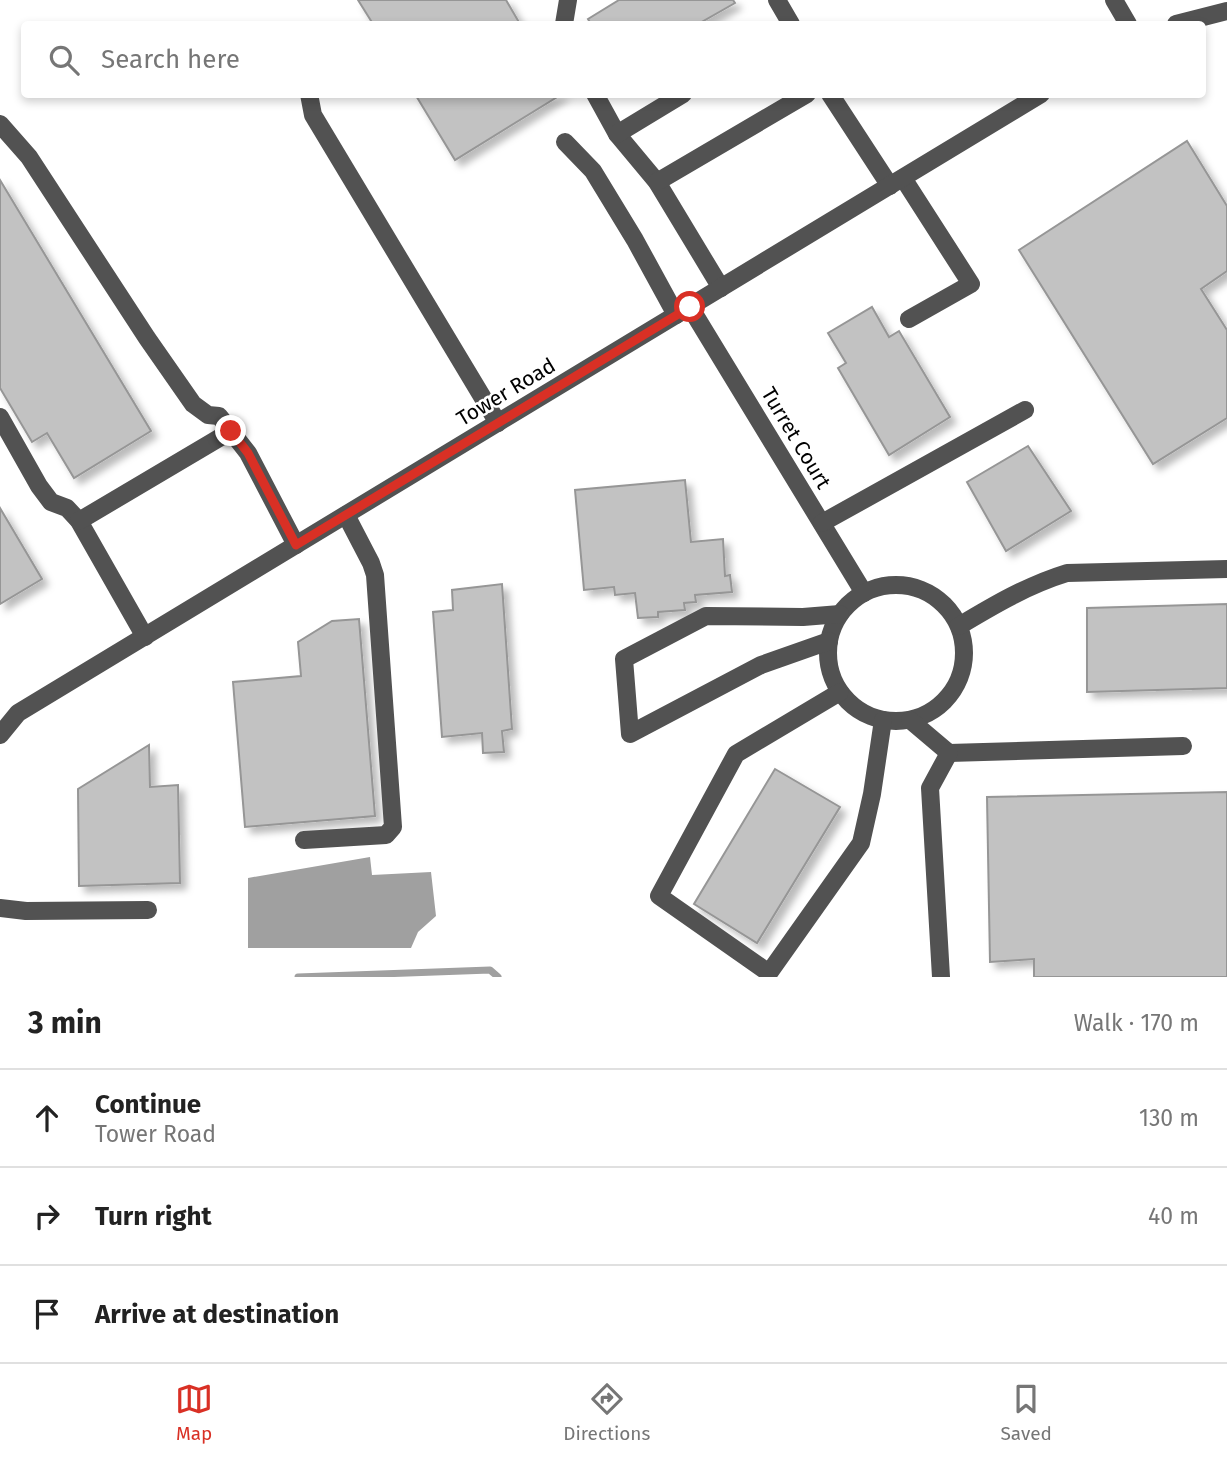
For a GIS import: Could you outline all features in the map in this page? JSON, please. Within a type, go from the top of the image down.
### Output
[{"type":"street","points":[[564,21],[568,0]]},
{"type":"street","points":[[777,0],[790,21]]},
{"type":"street","points":[[1114,0],[1126,21]]},
{"type":"street","points":[[1188,21],[1227,11]]},
{"type":"street","points":[[310,98],[313,115],[498,423]]},
{"type":"street","points":[[597,98],[617,134],[657,182],[721,288]]},
{"type":"street","points":[[617,134],[676,98]]},
{"type":"street","points":[[657,182],[800,98]]},
{"type":"street","points":[[833,98],[971,284],[909,319]]},
{"type":"street","name":"Tower Road","points":[[1,733],[18,713],[1034,98]]},
{"type":"street","points":[[0,124],[29,157],[193,404],[208,415],[219,416],[248,453],[296,545]]},
{"type":"street","name":"Turret Court","points":[[565,142],[593,171],[635,240],[822,523],[864,593]]},
{"type":"street","points":[[822,523],[1025,410]]},
{"type":"street","points":[[0,417],[51,502],[67,508],[79,521],[145,637]]},
{"type":"street","points":[[79,521],[231,431]]},
{"type":"street","points":[[304,840],[386,835],[393,827],[375,575],[346,515]]},
{"type":"street","points":[[959,626],[1008,597],[1041,581],[1067,573],[1227,569]]},
{"type":"street","points":[[885,586],[908,586],[929,593],[947,608],[959,626],[964,646],[963,666],[957,685],[944,702],[929,713],[910,720],[883,720],[866,715],[840,692],[828,659],[830,641],[840,614],[864,593],[885,586]]},
{"type":"street","points":[[830,641],[761,664],[630,734],[624,659],[706,616],[803,617],[840,614]]},
{"type":"street","points":[[840,692],[736,754],[659,896],[769,973],[861,842],[872,794],[883,720]]},
{"type":"street","points":[[910,720],[949,753],[1183,746]]},
{"type":"street","points":[[941,977],[930,788],[949,753]]},
{"type":"street","points":[[0,908],[26,911],[148,910]]},
{"type":"shaded area","points":[[370,857],[372,875],[431,872],[436,916],[418,932],[411,948],[248,948],[248,878]]},
{"type":"building","points":[[358,0],[506,0],[518,21],[371,21]]},
{"type":"building","points":[[619,0],[733,0],[735,3],[703,21],[588,19]]},
{"type":"building","points":[[417,98],[556,98],[455,160]]},
{"type":"building","points":[[1187,141],[1227,206],[1227,271],[1201,289],[1227,330],[1227,418],[1153,464],[1019,250]]},
{"type":"building","points":[[0,180],[151,431],[74,478],[47,433],[32,442],[0,388]]},
{"type":"building","points":[[872,307],[889,337],[899,331],[950,417],[889,455],[838,368],[846,363],[828,333]]},
{"type":"building","points":[[1028,446],[1071,511],[1006,551],[967,482]]},
{"type":"building","points":[[685,480],[691,542],[723,539],[725,576],[730,575],[732,592],[695,595],[696,602],[684,603],[685,610],[658,612],[658,617],[638,618],[635,593],[615,595],[614,587],[584,590],[575,490]]},
{"type":"building","points":[[0,508],[42,579],[0,604]]},
{"type":"building","points":[[502,584],[512,729],[502,731],[504,752],[483,753],[482,733],[442,737],[433,612],[453,610],[452,590]]},
{"type":"building","points":[[1227,604],[1227,688],[1087,692],[1087,608]]},
{"type":"building","points":[[359,619],[375,816],[245,827],[233,682],[301,676],[298,642],[332,621]]},
{"type":"building","points":[[149,745],[150,787],[178,785],[180,883],[79,886],[78,789]]},
{"type":"building","points":[[775,769],[840,807],[757,943],[694,904]]},
{"type":"building","points":[[1227,792],[1227,977],[1034,977],[1034,959],[990,962],[987,797]]},
{"type":"waterway","points":[[298,977],[490,970],[498,977]]},
{"type":"route","points":[[231,431],[248,453],[296,545],[690,307]]}]
